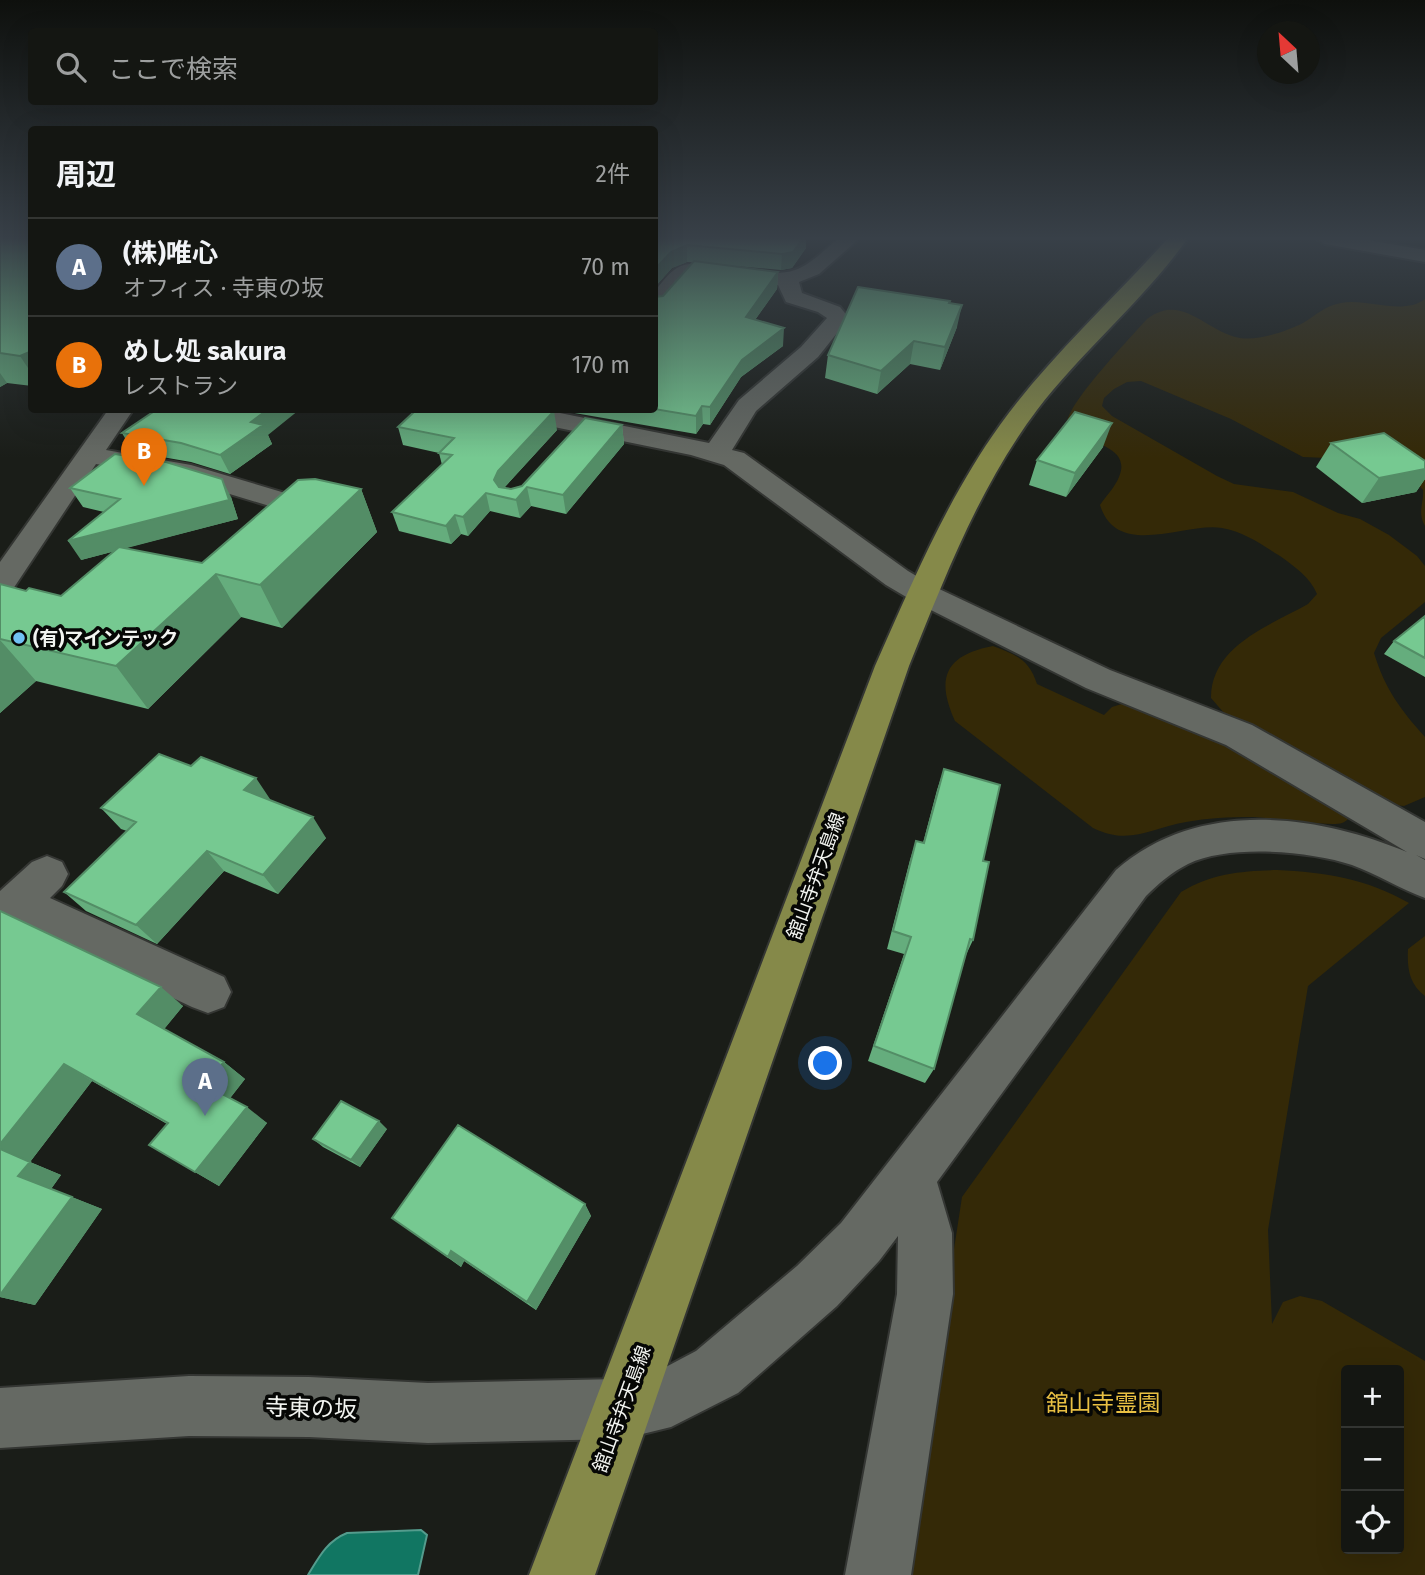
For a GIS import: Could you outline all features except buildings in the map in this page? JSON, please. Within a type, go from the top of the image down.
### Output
[{"type":"main road","name":"舘山寺弁天島線","points":[[562,1575],[892,666],[955,520],[1010,429],[1048,381],[1113,312]]},
{"type":"street","points":[[716,452],[728,440],[750,402],[809,355],[838,318],[833,312]]},
{"type":"street","points":[[0,585],[118,413]]},
{"type":"street","points":[[523,413],[716,452],[749,469],[897,578],[924,594],[1098,679],[1239,735],[1425,842]]},
{"type":"street","points":[[89,455],[181,471],[322,513]]},
{"type":"street","name":"寺東の坂","points":[[0,1418],[189,1406],[309,1407],[428,1413],[622,1409],[671,1397],[717,1371],[748,1346],[817,1286],[860,1242],[1131,883],[1149,865],[1171,851],[1198,843],[1228,839],[1298,839],[1336,844],[1371,855],[1425,880]]},
{"type":"street","points":[[47,874],[8,910],[208,992]]},
{"type":"street","points":[[878,1575],[925,1294],[925,1233],[909,1177]]},
{"type":"green space","points":[[1160,312],[1183,312],[1228,334],[1248,339],[1264,337],[1303,323],[1321,312],[1425,312],[1425,526],[1421,512],[1423,490],[1416,482],[1327,458],[1303,457],[1231,419],[1141,381],[1127,382],[1114,389],[1104,398],[1102,406],[1112,416],[1234,484],[1293,492],[1338,513],[1360,519],[1389,535],[1417,556],[1425,566],[1425,602],[1381,638],[1374,653],[1394,698],[1425,737],[1425,797],[1404,806],[1386,804],[1243,727],[1224,713],[1211,698],[1214,680],[1231,651],[1260,630],[1308,604],[1317,594],[1306,577],[1266,547],[1245,535],[1222,528],[1154,535],[1136,535],[1121,531],[1109,522],[1100,505],[1119,477],[1121,462],[1114,452],[1067,423],[1078,401],[1101,371],[1147,319]]},
{"type":"green space","points":[[993,646],[1026,663],[1037,684],[1104,715],[1112,707],[1125,703],[1234,743],[1350,817],[1343,823],[1335,824],[1251,817],[1210,819],[1129,836],[1118,836],[1093,828],[955,721],[946,692],[949,670],[964,655]]},
{"type":"green space","name":"舘山寺霊園","points":[[1277,870],[1345,878],[1377,888],[1409,903],[1308,986],[1268,1230],[1272,1324],[1283,1302],[1300,1296],[1322,1301],[1425,1361],[1425,1575],[904,1575],[962,1197],[1181,892],[1204,881],[1239,872]]},
{"type":"green space","points":[[1425,936],[1425,996],[1412,981],[1408,949]]},
{"type":"shaded area","points":[[421,1530],[427,1535],[418,1575],[308,1575],[329,1545],[347,1533]]},
{"type":"place","name":"めし処 sakura","points":[[144,486]]},
{"type":"place","name":"(有)マインテック","points":[[19,638]]},
{"type":"place","name":"(株)唯心","points":[[205,1116]]}]
